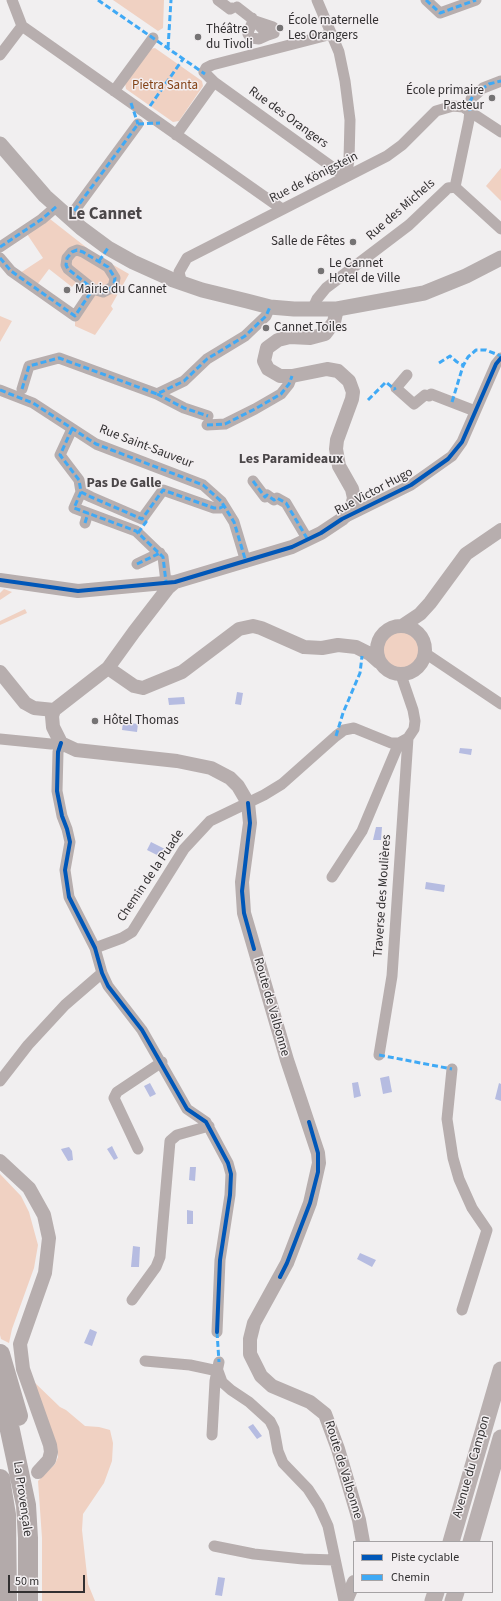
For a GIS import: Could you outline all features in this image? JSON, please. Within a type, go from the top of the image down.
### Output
[{"type":"highway","points":[[0,1354],[23,1437],[26,1461],[26,1505]]},
{"type":"highway","name":"La Provençale","points":[[0,1398],[8,1421],[26,1505],[28,1538],[28,1601]]},
{"type":"highway","name":"La Provençale","points":[[0,1479],[6,1515],[7,1601]]},
{"type":"main road","points":[[0,144],[30,180],[69,218],[108,248],[153,272],[182,284],[270,307],[312,310],[337,309],[424,293],[466,276],[501,258]]},
{"type":"main road","name":"Avenue du Campon","points":[[450,1541],[501,1370]]},
{"type":"main road","name":"Avenue du Campon","points":[[471,1541],[501,1438]]},
{"type":"street","points":[[12,0],[22,26],[282,209]]},
{"type":"street","points":[[218,0],[230,9],[233,4],[254,20],[274,30],[272,34],[259,39],[251,38],[248,34],[254,20]]},
{"type":"street","points":[[317,0],[339,52],[349,102],[349,160],[346,177]]},
{"type":"street","points":[[426,0],[440,13],[476,0]]},
{"type":"street","points":[[0,55],[22,26]]},
{"type":"street","points":[[176,135],[214,82],[205,74],[204,70],[208,66],[332,34]]},
{"type":"street","points":[[114,91],[153,38]]},
{"type":"street","name":"Rue des Michels","points":[[312,310],[317,299],[326,288],[409,225],[448,188],[455,187],[470,111],[469,103],[474,94],[489,84],[501,81]]},
{"type":"street","name":"Rue des Orangers","points":[[214,82],[346,177]]},
{"type":"street","points":[[131,103],[138,124]]},
{"type":"street","name":"Rue de Königstein","points":[[182,284],[179,272],[187,258],[395,151],[436,111],[458,106],[470,111]]},
{"type":"street","points":[[470,111],[501,132]]},
{"type":"street","points":[[138,124],[160,123]]},
{"type":"street","points":[[69,218],[138,124]]},
{"type":"street","points":[[455,187],[501,229]]},
{"type":"street","points":[[0,247],[57,206]]},
{"type":"street","points":[[99,262],[108,248]]},
{"type":"street","points":[[77,250],[99,262],[113,273],[114,282],[109,290],[103,292],[93,289],[68,269],[66,261],[69,255],[77,250]]},
{"type":"street","points":[[0,258],[16,274],[74,316],[93,289]]},
{"type":"street","points":[[157,394],[184,381],[207,359],[245,336],[266,316],[270,307]]},
{"type":"street","points":[[337,309],[334,322],[325,334],[310,338],[283,338],[274,342],[267,348],[264,361],[268,369],[276,375],[292,376],[332,370],[344,375],[352,387],[352,399],[337,440],[340,466],[352,488],[354,498],[351,510],[342,519]]},
{"type":"street","points":[[22,389],[29,366],[59,358],[157,394],[208,420],[225,424],[281,394],[289,384],[292,376]]},
{"type":"street","name":"Rue Victor Hugo","points":[[0,580],[78,591],[170,582],[246,562],[292,547],[308,540],[342,519],[411,485],[448,459],[462,442],[496,364],[501,358]]},
{"type":"street","points":[[407,375],[396,388],[414,404],[425,395],[429,396],[431,394],[476,411]]},
{"type":"street","name":"Rue Saint-Sauveur","points":[[0,390],[33,402],[96,444],[203,485],[214,493],[234,522],[246,562]]},
{"type":"street","points":[[61,743],[56,737],[53,727],[52,716],[54,710],[108,668],[170,582],[165,561],[160,553],[138,533],[132,529],[87,518],[74,508],[81,492],[79,480],[60,455],[72,429]]},
{"type":"street","points":[[253,482],[265,497],[267,494],[274,500],[277,498],[286,503],[308,540]]},
{"type":"street","points":[[142,519],[163,490],[214,508],[224,506]]},
{"type":"street","points":[[81,492],[142,519],[146,522],[138,533]]},
{"type":"street","points":[[379,662],[376,648],[382,634],[394,627],[402,626],[420,614],[430,604],[466,554],[501,530]]},
{"type":"street","points":[[137,564],[160,553]]},
{"type":"street","points":[[108,668],[128,683],[137,688],[143,688],[182,672],[239,628],[253,626],[304,647],[322,648],[338,645],[356,647],[370,654],[388,671],[401,675],[414,671],[420,666],[425,653],[422,638],[425,617],[430,604]]},
{"type":"street","points":[[402,626],[416,632],[422,638]]},
{"type":"street","points":[[425,653],[501,704]]},
{"type":"street","points":[[0,672],[25,703],[34,708],[54,710]]},
{"type":"street","points":[[332,877],[362,831],[403,741],[414,728],[415,721],[413,710],[401,675]]},
{"type":"street","name":"Chemin de la Puade","points":[[95,948],[122,938],[132,932],[173,865],[193,838],[210,820],[248,803],[282,784],[344,730],[354,728],[391,742],[403,741]]},
{"type":"street","points":[[0,739],[51,744],[61,743]]},
{"type":"street","name":"Traverse des Moulières","points":[[379,1055],[392,976],[403,741]]},
{"type":"street","points":[[61,743],[58,752],[57,791],[62,816],[70,842],[65,870],[69,896],[95,948],[102,973],[115,996],[142,1030],[188,1109],[209,1126],[228,1163],[231,1184],[220,1260],[217,1332]]},
{"type":"street","name":"Route de Valbonne","points":[[61,743],[76,750],[177,761],[211,768],[230,778],[238,786],[248,803],[250,823],[242,882],[244,913],[287,1060],[318,1153],[319,1163],[310,1203],[287,1263],[254,1323],[250,1338],[250,1354],[261,1376],[266,1382],[316,1406],[328,1419],[359,1520],[363,1541]]},
{"type":"street","points":[[0,1081],[28,1045],[65,1005],[102,973]]},
{"type":"street","points":[[138,1149],[114,1098],[118,1092],[162,1062]]},
{"type":"street","points":[[452,1070],[447,1119],[453,1158],[459,1179],[472,1208],[487,1230],[462,1310]]},
{"type":"street","points":[[132,1300],[156,1267],[160,1257],[170,1141],[177,1135],[209,1126]]},
{"type":"street","points":[[0,1161],[29,1188],[44,1215],[49,1238],[45,1273],[20,1344],[23,1369],[50,1445],[51,1452],[49,1460],[38,1472]]},
{"type":"street","points":[[145,1361],[218,1367]]},
{"type":"street","points":[[212,1435],[215,1381],[218,1367]]},
{"type":"street","points":[[218,1367],[222,1382],[239,1397],[249,1402],[272,1425],[278,1451],[283,1463],[308,1489],[324,1516],[345,1601]]},
{"type":"street","points":[[214,1546],[254,1554],[303,1560],[335,1560]]},
{"type":"street","points":[[345,1601],[353,1584]]},
{"type":"green space","points":[[113,0],[164,0],[163,28],[158,31]]},
{"type":"green space","name":"Pietra Santa","points":[[155,48],[202,81],[203,86],[179,121],[173,122],[126,89],[125,83],[150,49]]},
{"type":"green space","points":[[501,168],[501,201],[486,186]]},
{"type":"green space","points":[[50,219],[96,255],[129,274],[111,306],[113,309],[95,335],[75,326],[75,316],[88,290],[77,281],[72,287],[49,269],[37,285],[20,273],[43,258],[27,234]]},
{"type":"green space","points":[[0,316],[12,321],[0,342]]},
{"type":"green space","points":[[4,589],[12,592],[0,600],[0,593]]},
{"type":"green space","points":[[25,609],[27,613],[0,625],[0,621]]},
{"type":"green space","points":[[396,631],[404,631],[411,634],[417,640],[420,651],[417,662],[411,668],[404,671],[396,671],[389,668],[383,662],[380,655],[380,647],[383,640],[389,634]]},
{"type":"green space","points":[[0,1174],[21,1196],[29,1212],[38,1245],[34,1268],[12,1329],[9,1343],[1,1339],[0,1335]]},
{"type":"green space","points":[[33,1381],[60,1407],[66,1410],[85,1426],[99,1427],[110,1430],[113,1443],[112,1461],[104,1483],[83,1514],[82,1530],[88,1584],[95,1601],[42,1601],[42,1538],[38,1481],[55,1464],[58,1457],[57,1447]]},
{"type":"water","points":[[237,692],[243,693],[241,705],[235,704]]},
{"type":"water","points":[[184,697],[185,704],[169,705],[168,698]]},
{"type":"water","points":[[123,722],[138,724],[137,732],[122,730]]},
{"type":"water","points":[[460,748],[472,749],[471,755],[459,753]]},
{"type":"water","points":[[376,827],[382,827],[381,840],[373,840]]},
{"type":"water","points":[[151,842],[165,849],[161,857],[147,850]]},
{"type":"water","points":[[426,882],[445,885],[444,892],[425,889]]},
{"type":"water","points":[[389,1076],[392,1092],[383,1094],[380,1078]]},
{"type":"water","points":[[358,1082],[361,1096],[354,1098],[352,1083]]},
{"type":"water","points":[[150,1083],[156,1094],[150,1097],[144,1086]]},
{"type":"water","points":[[499,1083],[501,1084],[501,1101],[495,1099]]},
{"type":"water","points":[[112,1146],[118,1158],[114,1160],[107,1149]]},
{"type":"water","points":[[69,1147],[72,1151],[73,1160],[68,1161],[61,1149]]},
{"type":"water","points":[[190,1167],[196,1167],[195,1181],[189,1180]]},
{"type":"water","points":[[187,1210],[193,1211],[193,1224],[187,1224]]},
{"type":"water","points":[[133,1246],[140,1247],[139,1267],[131,1267]]},
{"type":"water","points":[[360,1253],[376,1260],[372,1267],[357,1259]]},
{"type":"water","points":[[90,1329],[97,1332],[92,1346],[84,1343]]},
{"type":"water","points":[[253,1424],[262,1436],[257,1439],[248,1427]]},
{"type":"water","points":[[218,1577],[225,1578],[222,1596],[215,1595]]},
{"type":"marked path","points":[[98,0],[205,74]]},
{"type":"marked path","points":[[168,48],[171,0]]},
{"type":"marked path","points":[[426,0],[440,13],[476,0]]},
{"type":"marked path","points":[[150,106],[183,59]]},
{"type":"marked path","points":[[470,111],[469,103],[474,94],[489,84],[501,81]]},
{"type":"marked path","points":[[131,103],[138,124]]},
{"type":"marked path","points":[[138,124],[160,123]]},
{"type":"marked path","points":[[69,218],[138,124]]},
{"type":"marked path","points":[[0,247],[42,219],[57,206]]},
{"type":"marked path","points":[[99,261],[108,248]]},
{"type":"marked path","points":[[0,258],[11,271],[75,316],[93,289],[103,292],[113,287],[115,278],[108,267],[83,252],[77,250],[72,252],[67,258],[66,265],[68,269],[93,289]]},
{"type":"marked path","points":[[22,389],[29,366],[59,358],[157,394],[184,381],[207,359],[245,336],[266,316],[270,307]]},
{"type":"marked path","points":[[452,402],[463,366],[468,357],[476,350],[486,350],[501,356]]},
{"type":"marked path","points":[[439,363],[450,356],[463,365]]},
{"type":"marked path","points":[[207,425],[225,424],[255,409],[281,394],[289,384],[292,376]]},
{"type":"marked path","points":[[368,400],[386,382],[394,389],[396,388]]},
{"type":"marked path","points":[[0,390],[33,403],[96,444],[203,485],[221,501],[234,522],[246,562]]},
{"type":"marked path","points":[[157,394],[184,408],[208,416]]},
{"type":"marked path","points":[[72,429],[60,455],[79,480],[81,492],[142,519],[163,490],[214,508],[224,506]]},
{"type":"marked path","points":[[253,481],[265,497],[267,495],[274,500],[277,498],[286,503],[308,540]]},
{"type":"marked path","points":[[81,492],[74,508],[136,531],[163,557],[166,582]]},
{"type":"marked path","points":[[85,523],[88,513]]},
{"type":"marked path","points":[[138,533],[146,522],[142,519]]},
{"type":"marked path","points":[[137,564],[160,553]]},
{"type":"marked path","points":[[336,736],[343,713],[360,673],[362,656]]},
{"type":"marked path","points":[[379,1055],[452,1069]]},
{"type":"marked path","points":[[217,1332],[219,1362]]},
{"type":"cycle path","points":[[0,580],[78,591],[175,582],[292,547],[321,533],[342,519],[411,485],[448,459],[462,442],[496,364],[501,358]]},
{"type":"cycle path","points":[[61,743],[58,752],[57,791],[62,816],[70,842],[65,870],[69,897],[95,948],[102,973],[108,986],[142,1030],[187,1109],[206,1122],[228,1163],[231,1174],[230,1195],[220,1260],[217,1332]]},
{"type":"cycle path","points":[[248,803],[250,823],[242,891],[244,913],[254,949]]},
{"type":"cycle path","points":[[280,1277],[287,1263],[310,1203],[318,1172],[318,1153],[309,1122]]},
{"type":"place","name":"École maternelle Les Orangers","points":[[280,28]]},
{"type":"place","name":"Théâtre du Tivoli","points":[[198,37]]},
{"type":"place","name":"École primaire Pasteur","points":[[492,98]]},
{"type":"place","name":"Salle de Fêtes","points":[[353,242]]},
{"type":"place","name":"Le Cannet Hotel de Ville","points":[[321,271]]},
{"type":"place","name":"Mairie du Cannet","points":[[67,290]]},
{"type":"place","name":"Cannet Toiles","points":[[266,328]]},
{"type":"place","name":"Hôtel Thomas","points":[[95,721]]},
{"type":"district","name":"Le Cannet","points":[[105,215]]},
{"type":"district","name":"Les Paramideaux","points":[[291,460]]},
{"type":"district","name":"Pas De Galle","points":[[124,484]]}]
